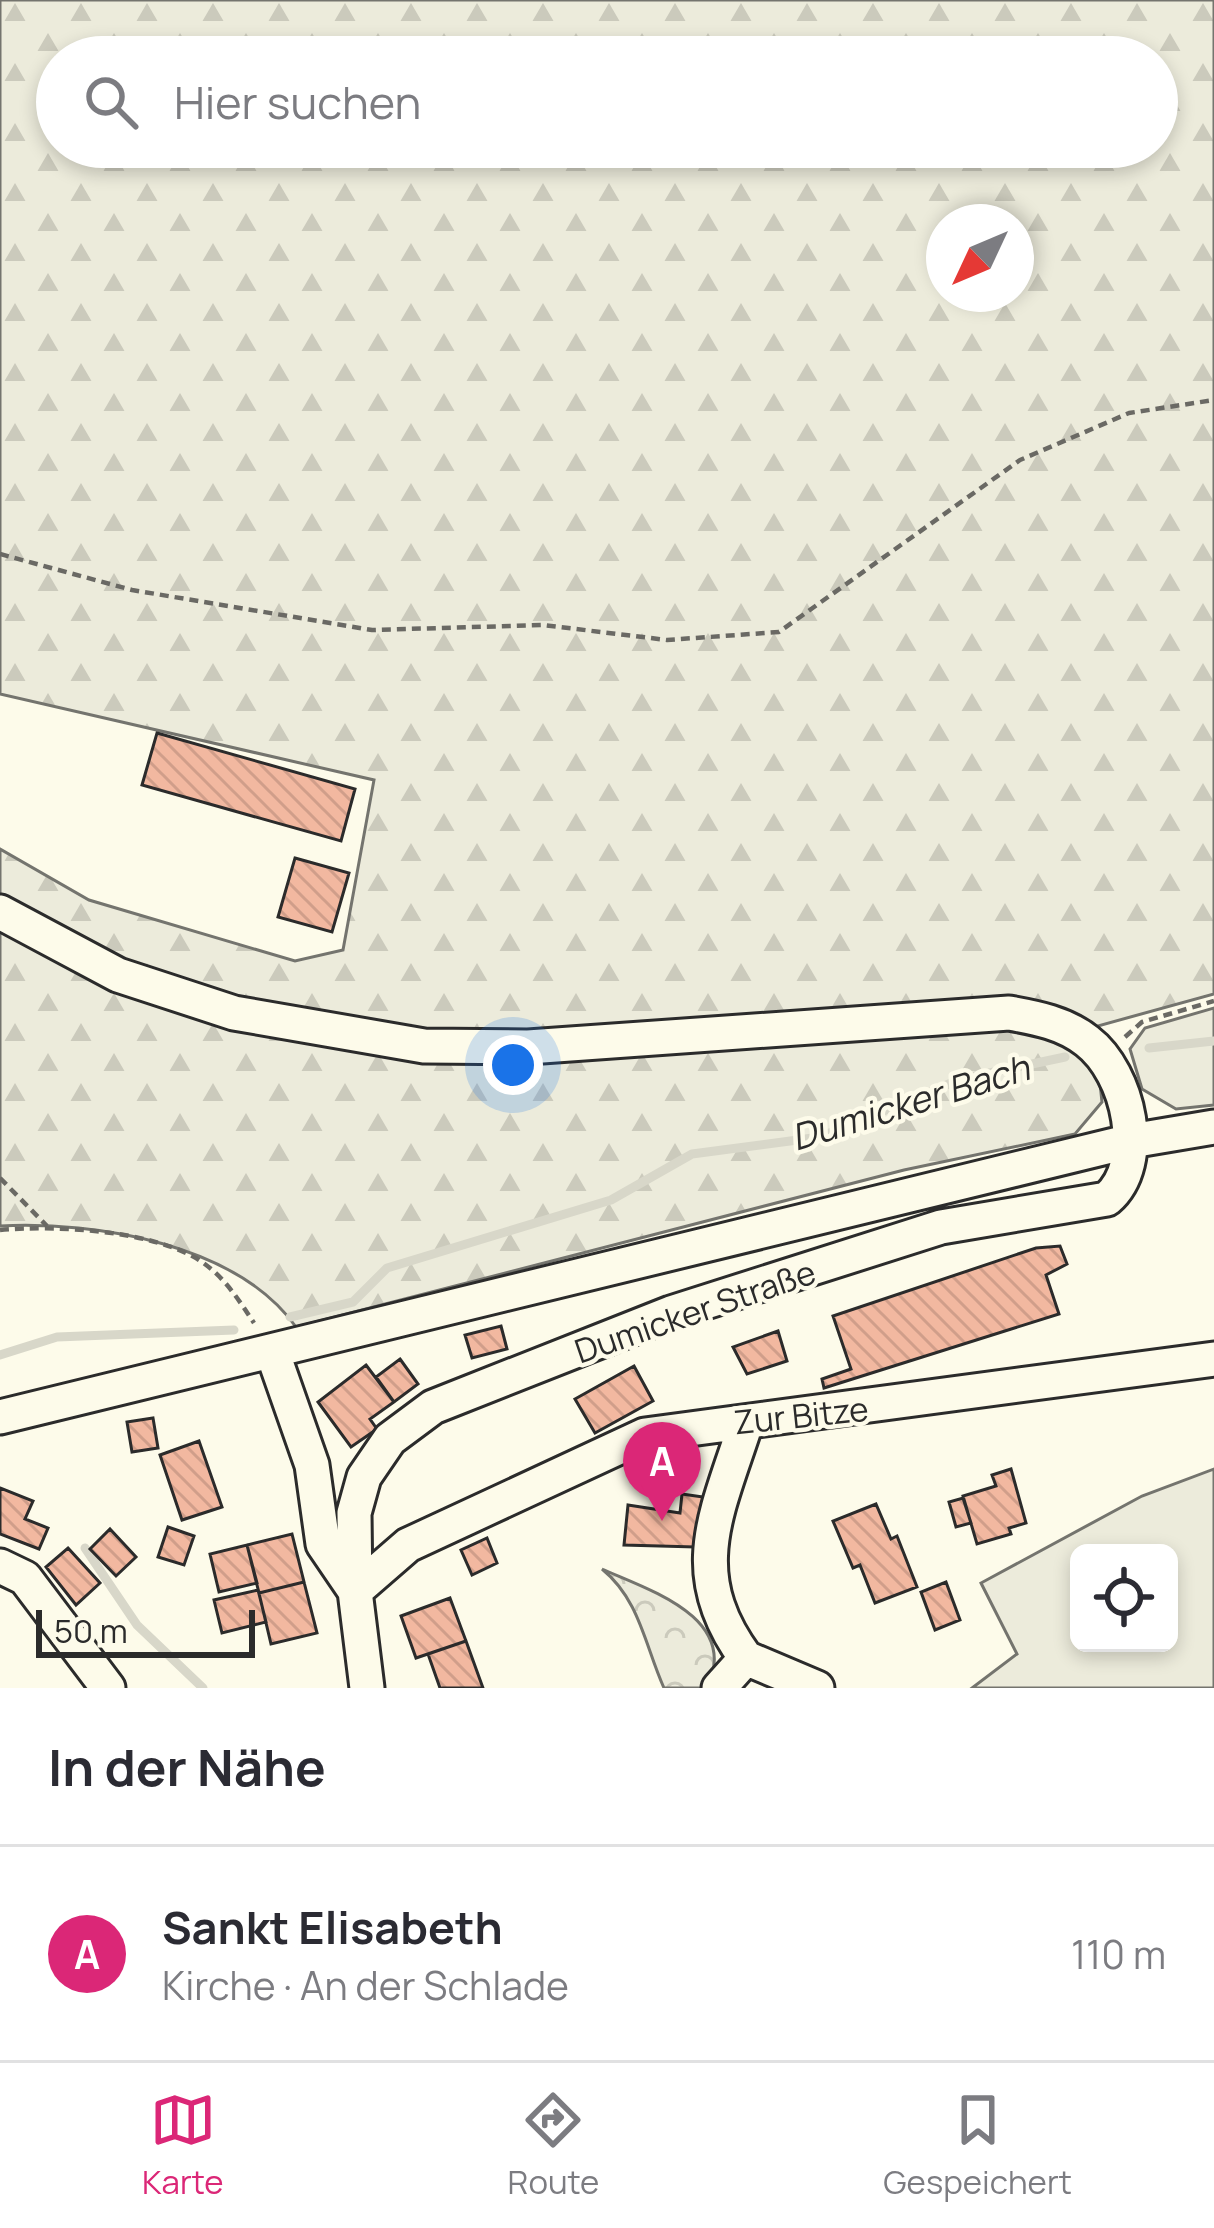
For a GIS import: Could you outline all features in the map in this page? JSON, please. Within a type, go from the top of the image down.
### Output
[{"type":"street","points":[[0,912],[118,975],[234,1013],[424,1046],[528,1047],[1009,1012],[1046,1019],[1088,1042],[1102,1056],[1122,1095],[1131,1141]]},
{"type":"street","points":[[0,1417],[1131,1141],[1214,1127]]},
{"type":"street","name":"Dumicker Straße","points":[[367,1688],[356,1592],[354,1513],[364,1477],[390,1439],[433,1407],[670,1313],[941,1227],[1098,1204],[1125,1180],[1131,1141]]},
{"type":"street","name":"Dumicker Straße","points":[[272,1351],[312,1465],[323,1544],[356,1592]]},
{"type":"street","name":"Zur Bitze","points":[[356,1592],[408,1545],[645,1436],[1214,1359]]},
{"type":"street","points":[[746,1423],[706,1562],[716,1608],[746,1658],[818,1688]]},
{"type":"street","points":[[0,1566],[25,1578],[108,1688]]},
{"type":"street","points":[[719,1688],[746,1658]]},
{"type":"path","points":[[0,554],[131,590],[372,630],[543,625],[667,640],[779,632],[1021,460],[1129,413],[1214,400]]},
{"type":"path","points":[[1102,1056],[1142,1022],[1214,1001]]},
{"type":"path","points":[[0,1178],[46,1226]]},
{"type":"path","points":[[0,1230],[46,1226],[171,1245],[202,1262],[231,1287],[272,1351]]},
{"type":"green space","points":[[0,0],[1214,0],[1214,994],[1094,1027],[1102,1102],[1075,1134],[904,1170],[296,1327],[270,1299],[238,1276],[162,1243],[78,1228],[0,1226],[0,849],[89,900],[295,961],[343,950],[374,780],[0,694]]},
{"type":"green space","points":[[1214,1008],[1214,1105],[1176,1109],[1142,1089],[1130,1049],[1145,1028]]},
{"type":"green space","points":[[1214,1469],[1214,1688],[972,1688],[1017,1654],[981,1583],[1142,1496]]},
{"type":"green space","points":[[602,1569],[665,1597],[701,1625],[712,1643],[714,1664],[707,1688],[664,1688],[633,1609]]},
{"type":"building","points":[[157,733],[355,789],[341,841],[142,785]]},
{"type":"building","points":[[295,858],[349,873],[332,932],[278,917]]},
{"type":"building","points":[[1060,1246],[1067,1264],[1046,1275],[1059,1314],[824,1388],[822,1379],[851,1369],[833,1316],[1036,1248]]},
{"type":"building","points":[[501,1326],[507,1349],[472,1358],[465,1335]]},
{"type":"building","points":[[778,1331],[787,1361],[747,1374],[733,1347]]},
{"type":"building","points":[[400,1359],[418,1384],[394,1402],[376,1377]]},
{"type":"building","points":[[366,1365],[394,1402],[370,1419],[377,1429],[351,1447],[318,1402]]},
{"type":"building","points":[[634,1366],[653,1401],[595,1433],[575,1399]]},
{"type":"building","points":[[153,1418],[158,1448],[132,1452],[127,1422]]},
{"type":"building","points":[[199,1441],[222,1507],[182,1520],[160,1455]]},
{"type":"building","points":[[1011,1469],[1026,1523],[1009,1528],[1011,1534],[977,1544],[963,1496],[996,1486],[992,1475]]},
{"type":"building","points":[[0,1488],[33,1501],[25,1519],[48,1528],[39,1549],[0,1534]]},
{"type":"building","points":[[682,1494],[703,1497],[695,1547],[624,1545],[628,1505],[680,1513]]},
{"type":"building","points":[[963,1498],[971,1523],[956,1527],[949,1502]]},
{"type":"building","points":[[876,1504],[891,1539],[897,1536],[917,1587],[875,1603],[860,1565],[853,1568],[833,1521]]},
{"type":"building","points":[[168,1527],[194,1536],[184,1565],[158,1557]]},
{"type":"building","points":[[110,1529],[136,1557],[116,1576],[90,1549]]},
{"type":"building","points":[[292,1534],[304,1582],[259,1593],[247,1545]]},
{"type":"building","points":[[487,1538],[497,1563],[472,1575],[461,1550]]},
{"type":"building","points":[[247,1545],[257,1583],[219,1592],[210,1554]]},
{"type":"building","points":[[68,1548],[100,1583],[76,1605],[46,1567]]},
{"type":"building","points":[[304,1582],[317,1633],[271,1644],[259,1593]]},
{"type":"building","points":[[946,1582],[960,1620],[935,1630],[921,1592]]},
{"type":"building","points":[[258,1590],[266,1622],[222,1633],[214,1600]]},
{"type":"building","points":[[450,1598],[466,1641],[416,1658],[401,1616]]},
{"type":"building","points":[[466,1641],[483,1688],[440,1688],[428,1654]]},
{"type":"waterway","name":"Dumicker Bach","points":[[1149,1048],[1214,1041]]},
{"type":"waterway","name":"Dumicker Bach","points":[[290,1317],[353,1302],[387,1268],[611,1200],[692,1154],[820,1137],[961,1079],[1065,1057]]},
{"type":"waterway","name":"Dumicker Bach","points":[[0,1355],[57,1337],[234,1330]]},
{"type":"waterway","points":[[85,1548],[137,1625],[203,1688]]},
{"type":"place","name":"Sankt Elisabeth","points":[[662,1521]]}]
